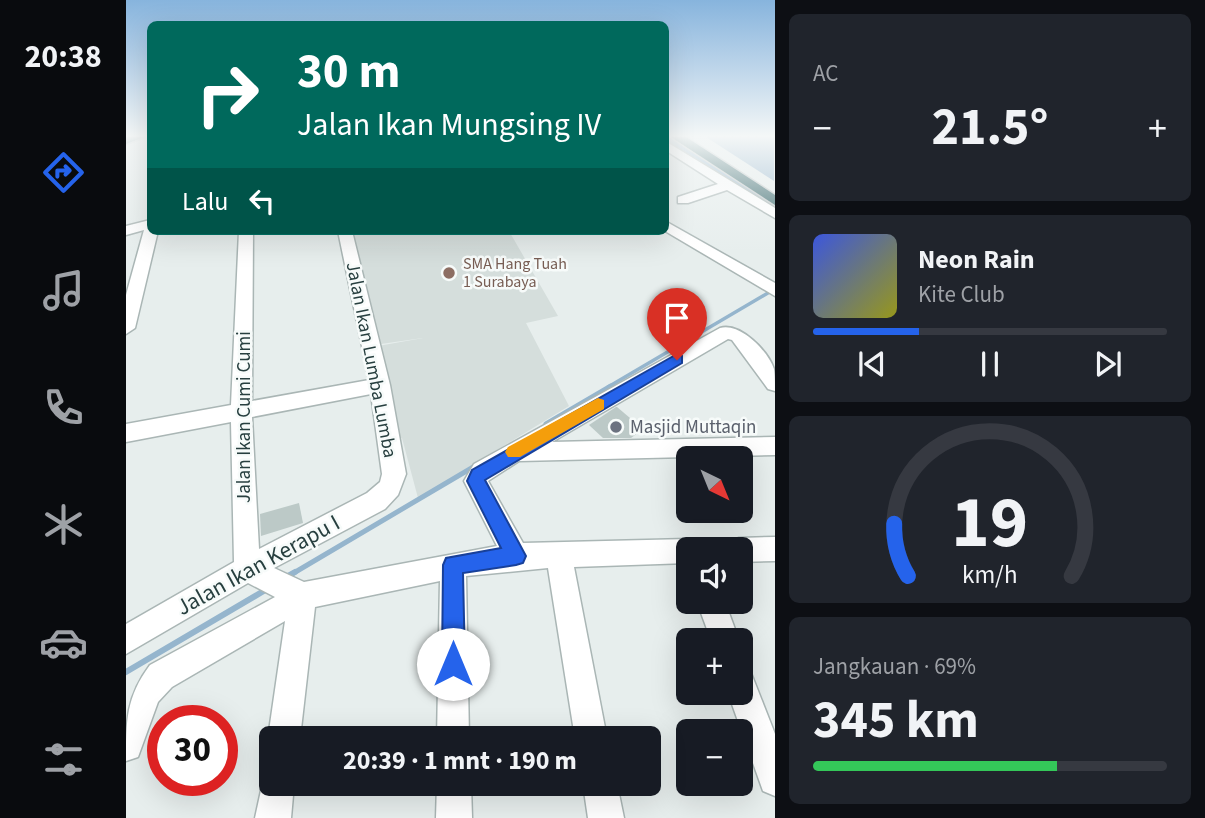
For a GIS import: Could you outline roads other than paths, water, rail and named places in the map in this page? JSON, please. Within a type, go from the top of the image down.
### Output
[{"type":"highway","points":[[735,175],[775,201]]},
{"type":"highway","points":[[750,175],[775,191]]},
{"type":"street","points":[[711,175],[775,214]]},
{"type":"street","points":[[683,200],[727,185]]},
{"type":"street","points":[[126,231],[147,225]]},
{"type":"street","points":[[669,227],[769,288]]},
{"type":"street","points":[[126,328],[150,235]]},
{"type":"street","name":"Jalan Ikan Cumi Cumi","points":[[246,235],[241,411],[248,569]]},
{"type":"street","name":"Jalan Ikan Lumba Lumba","points":[[346,235],[380,385],[394,474],[390,488]]},
{"type":"street","points":[[516,556],[476,481],[482,471],[726,332],[738,336],[775,384]]},
{"type":"street","points":[[126,433],[380,385]]},
{"type":"street","points":[[514,452],[775,446]]},
{"type":"street","name":"Jalan Ikan Kerapu I","points":[[126,640],[248,569],[376,500],[390,488]]},
{"type":"street","points":[[753,550],[775,549]]},
{"type":"street","points":[[126,745],[146,692],[161,676],[294,591],[516,556],[559,557],[676,552]]},
{"type":"street","points":[[559,557],[590,726]]},
{"type":"street","points":[[453,565],[453,726]]},
{"type":"street","points":[[248,569],[294,591]]},
{"type":"street","points":[[285,726],[294,591]]},
{"type":"street","points":[[748,705],[775,779]]},
{"type":"street","points":[[272,818],[275,796]]},
{"type":"street","points":[[454,796],[454,818]]},
{"type":"street","points":[[602,796],[606,818]]},
{"type":"water","points":[[715,175],[774,175],[774,213]]},
{"type":"waterway","points":[[608,387],[773,290]]},
{"type":"waterway","points":[[546,424],[611,386]]},
{"type":"waterway","points":[[292,574],[475,466]]},
{"type":"waterway","points":[[286,577],[295,572]]},
{"type":"waterway","points":[[126,672],[267,589]]},
{"type":"place","name":"SMA Hang Tuah 1 Surabaya","points":[[449,273]]},
{"type":"place","name":"Masjid Muttaqin","points":[[616,427]]}]
